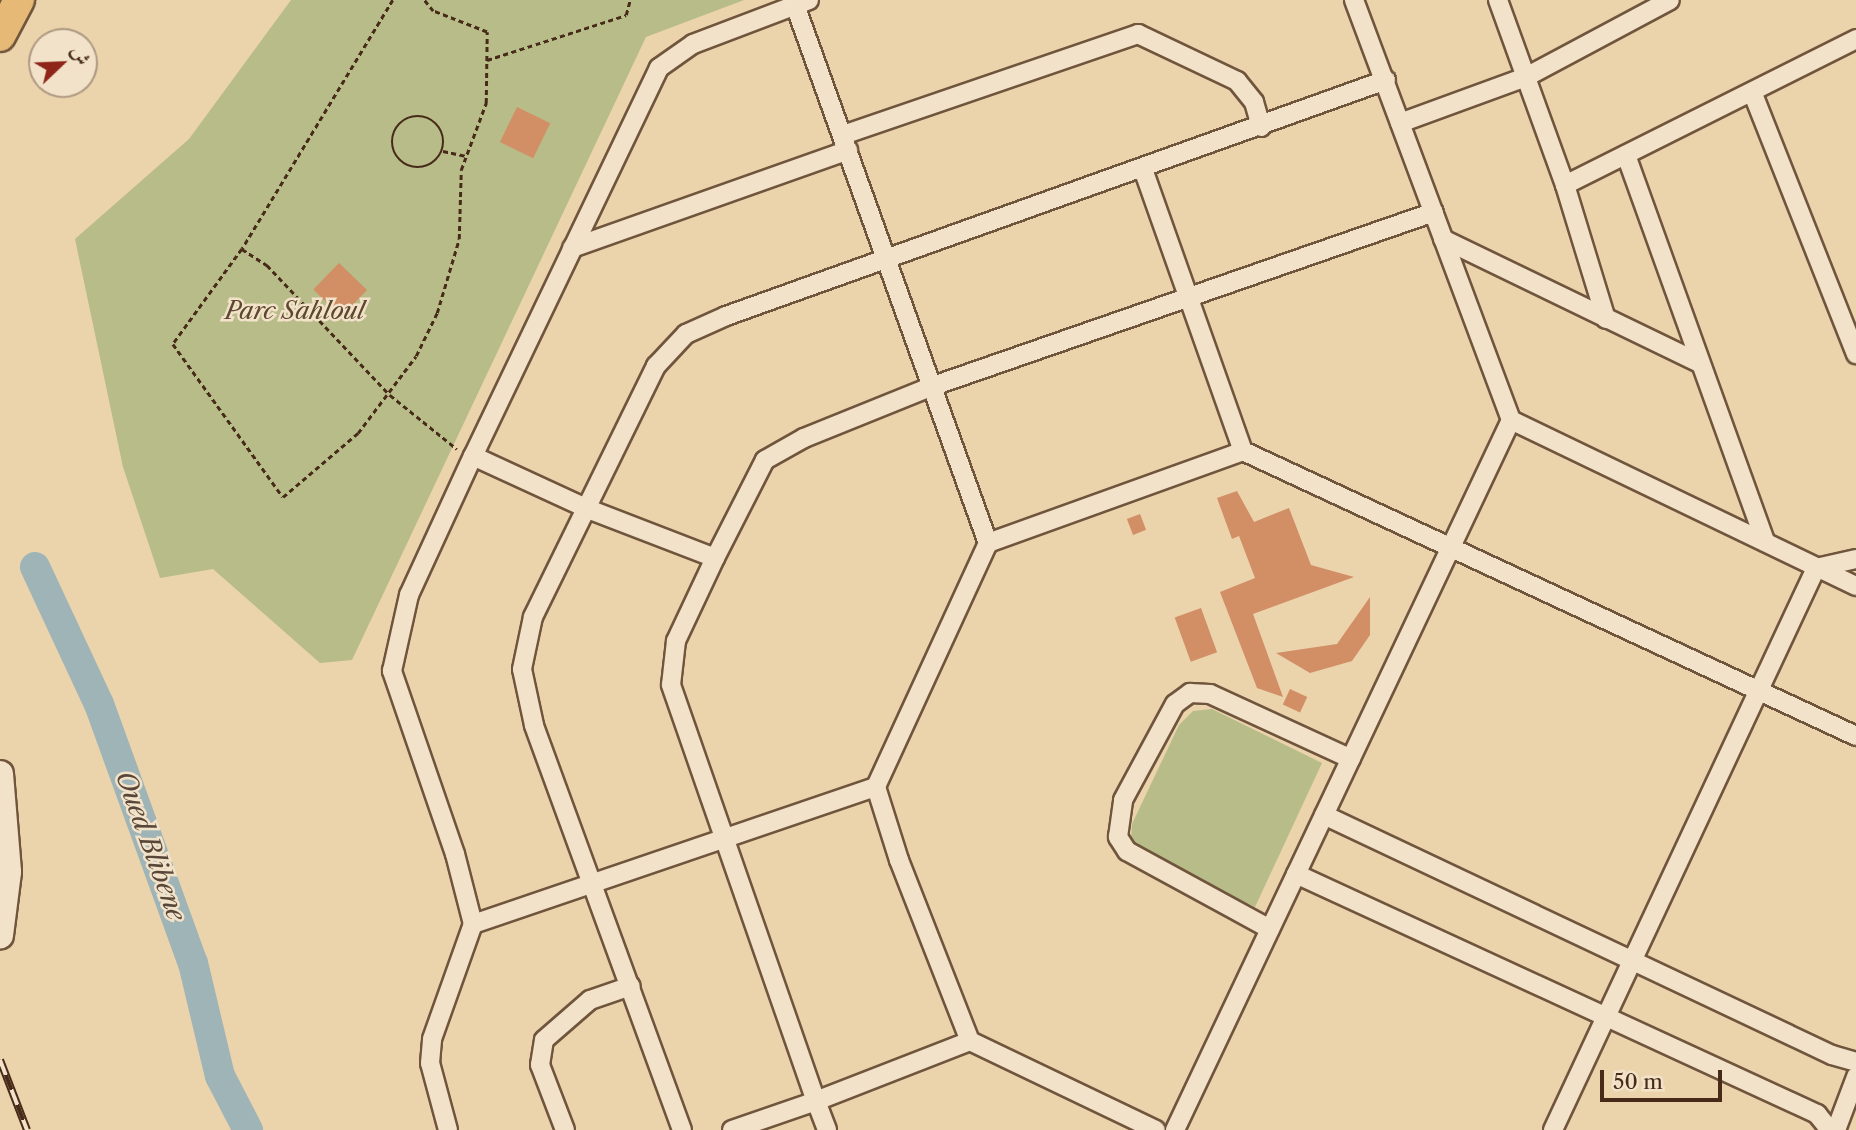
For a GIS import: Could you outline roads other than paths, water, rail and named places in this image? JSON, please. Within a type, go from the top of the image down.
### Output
[{"type":"highway","points":[[0,36],[19,0]]},
{"type":"main road","points":[[0,774],[8,872],[0,935]]},
{"type":"street","points":[[1354,0],[1511,420],[1856,586]]},
{"type":"street","points":[[1498,0],[1565,185],[1606,319]]},
{"type":"street","points":[[1400,123],[1526,76],[1671,0]]},
{"type":"street","points":[[448,1130],[430,1063],[432,1039],[473,924],[456,854],[392,671],[408,595],[659,68],[693,44],[802,2],[846,143],[988,543],[876,787],[970,1041],[1156,1130]]},
{"type":"street","points":[[572,248],[1127,34],[1147,37],[1237,81],[1254,102],[1261,127]]},
{"type":"street","points":[[1565,185],[1753,94],[1856,39]]},
{"type":"street","points":[[682,1130],[534,725],[522,669],[533,617],[589,509],[656,366],[673,345],[714,321],[888,262],[1386,80]]},
{"type":"street","points":[[1753,94],[1856,354]]},
{"type":"street","points":[[1626,155],[1765,542]]},
{"type":"street","points":[[1143,169],[1243,451]]},
{"type":"street","points":[[827,1130],[679,717],[670,663],[715,558],[765,460],[804,438],[933,386],[1434,212]]},
{"type":"street","points":[[1443,239],[1699,363]]},
{"type":"street","points":[[1175,1130],[1511,420]]},
{"type":"street","points":[[988,543],[1243,451],[1452,544],[1856,736]]},
{"type":"street","points":[[473,456],[589,509],[715,558]]},
{"type":"street","points":[[1816,568],[1856,559]]},
{"type":"street","points":[[1553,1130],[1610,1018],[1762,692],[1816,568]]},
{"type":"street","points":[[1270,929],[1127,851],[1118,837],[1123,800],[1164,723],[1190,693],[1210,694],[1351,758]]},
{"type":"street","points":[[473,924],[876,787]]},
{"type":"street","points":[[1324,815],[1832,1055],[1856,1062]]},
{"type":"street","points":[[1296,874],[1817,1114],[1830,1130]]},
{"type":"street","points":[[565,1130],[540,1065],[544,1040],[590,1000],[631,985]]},
{"type":"street","points":[[732,1130],[816,1101],[970,1041]]},
{"type":"street","points":[[1836,1130],[1856,1077]]},
{"type":"waterway","name":"Oued Blibene","points":[[35,567],[99,704],[193,963],[220,1076],[248,1130]]},
{"type":"railway","points":[[0,1060],[27,1130]]},
{"type":"park label","name":"Parc Sahloul","points":[[295,311]]}]
